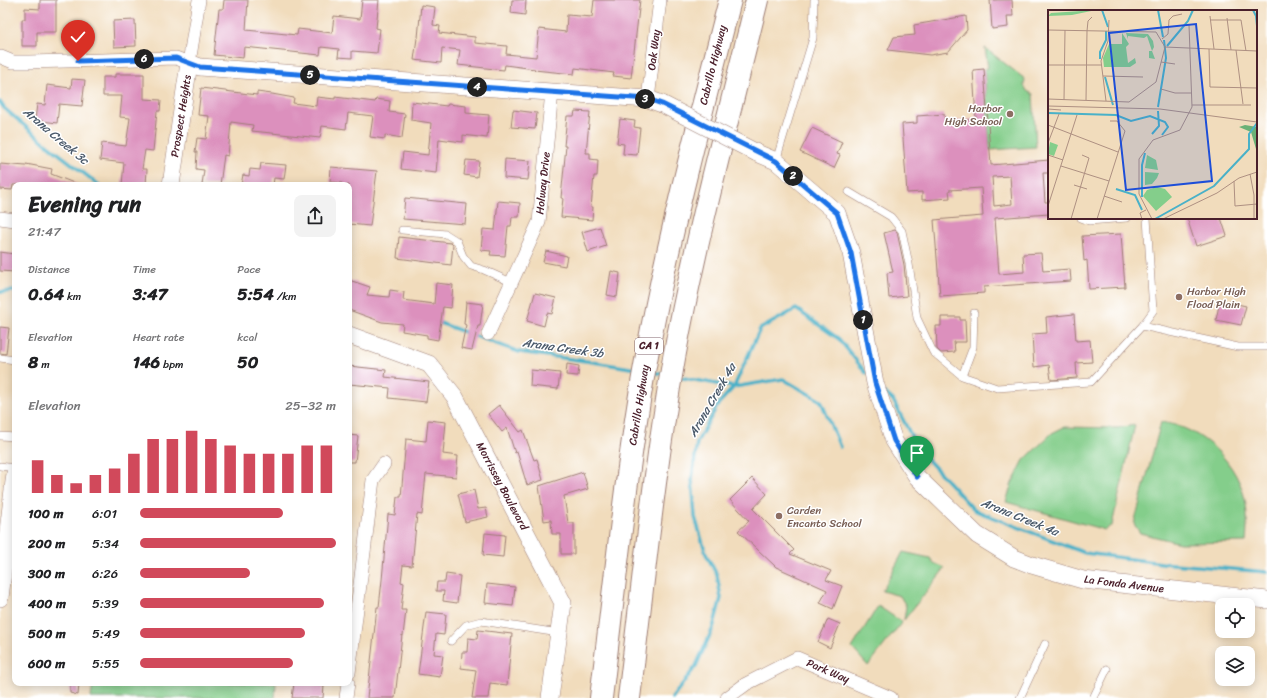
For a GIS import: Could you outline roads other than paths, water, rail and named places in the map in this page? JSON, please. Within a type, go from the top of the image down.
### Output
[{"type":"highway","name":"Cabrillo Highway","points":[[601,698],[632,451],[647,355],[674,225],[730,0]]},
{"type":"highway","name":"CA 1","points":[[629,698],[659,455],[674,359],[696,250],[757,0]]},
{"type":"street","name":"Prospect Heights","points":[[171,182],[199,0]]},
{"type":"street","name":"Oak Way","points":[[655,102],[660,0]]},
{"type":"street","name":"La Fonda Avenue","points":[[1,57],[13,62],[176,58],[200,67],[552,92],[655,102],[776,161],[837,213],[851,253],[875,383],[894,441],[917,477],[977,535],[1014,558],[1032,565],[1083,580],[1267,600]]},
{"type":"street","name":"Holway Drive","points":[[488,334],[539,222],[552,92]]},
{"type":"street","points":[[0,218],[12,220]]},
{"type":"street","name":"Morrissey Boulevard","points":[[352,336],[430,364],[455,397],[564,603],[550,698]]},
{"type":"street","points":[[352,649],[373,480],[384,464]]},
{"type":"street","points":[[0,598],[6,574],[3,547],[12,492]]},
{"type":"street","name":"Park Way","points":[[727,698],[746,684],[796,658],[891,698]]},
{"type":"street","points":[[346,698],[348,686]]},
{"type":"lane","points":[[776,161],[813,38],[814,0]]},
{"type":"lane","points":[[849,192],[891,217],[902,231],[909,264],[917,318],[933,352],[962,376],[997,388],[1091,382],[1142,326],[1153,311],[1147,219]]},
{"type":"lane","points":[[1084,219],[1089,221],[1114,219]]},
{"type":"lane","points":[[402,230],[446,234],[457,241],[463,256],[471,266],[511,282]]},
{"type":"lane","points":[[962,376],[973,347],[974,313]]},
{"type":"lane","points":[[1142,326],[1238,347],[1267,347]]},
{"type":"lane","points":[[0,358],[12,360]]},
{"type":"lane","points":[[0,436],[12,437]]},
{"type":"lane","points":[[0,466],[12,468]]},
{"type":"lane","points":[[451,641],[466,625],[481,621],[559,633]]},
{"type":"lane","points":[[1020,698],[1046,644]]},
{"type":"lane","points":[[1093,698],[1107,669]]},
{"type":"waterway","name":"Arana Creek 3c","points":[[0,102],[4,108],[45,143],[95,182]]},
{"type":"waterway","name":"Arana Creek 3c","points":[[0,292],[12,291]]},
{"type":"waterway","name":"Arana Creek 4a","points":[[672,698],[696,666],[713,628],[721,598],[717,575],[706,554],[695,517],[692,479],[697,442],[719,403],[734,387],[760,329],[796,309],[839,339],[866,373]]},
{"type":"waterway","name":"Arana Creek 3b","points":[[437,322],[519,352],[637,369]]},
{"type":"waterway","name":"Arana Creek 3b","points":[[651,372],[664,374]]},
{"type":"waterway","points":[[678,377],[734,387],[783,379],[821,401],[840,447]]},
{"type":"waterway","name":"Arana Creek 4a","points":[[885,393],[893,400],[918,449],[974,510],[1085,553],[1162,563],[1267,572]]},
{"type":"place","name":"Harbor High School","points":[[1010,114]]},
{"type":"place","name":"Harbor High Flood Plain","points":[[1179,297]]},
{"type":"place","name":"Carden Encanto School","points":[[779,516]]}]
